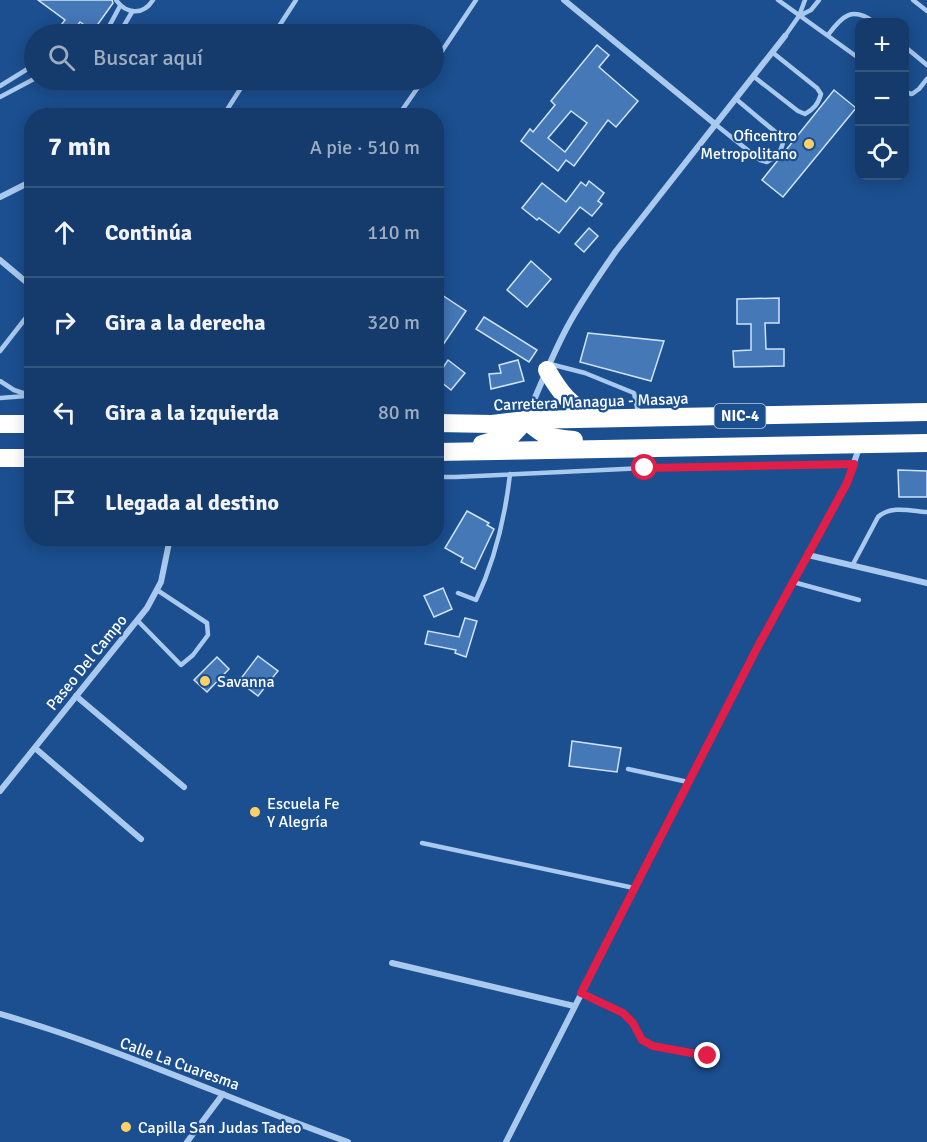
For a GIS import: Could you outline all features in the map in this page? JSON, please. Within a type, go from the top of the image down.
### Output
[{"type":"highway","points":[[548,367],[558,390],[572,404],[585,413],[610,419]]},
{"type":"highway","name":"Carretera Managua - Masaya","points":[[444,423],[492,424],[526,420],[927,412]]},
{"type":"highway","points":[[444,447],[486,444],[512,435],[526,420],[541,434],[550,437],[632,447]]},
{"type":"highway","points":[[0,424],[24,424]]},
{"type":"highway","name":"NIC-4","points":[[444,451],[927,443]]},
{"type":"highway","points":[[0,458],[24,458]]},
{"type":"street","points":[[564,0],[715,124]]},
{"type":"street","points":[[526,420],[569,324],[592,285],[616,251],[785,36]]},
{"type":"street","points":[[0,196],[24,185]]},
{"type":"street","points":[[0,260],[24,280]]},
{"type":"street","points":[[506,1142],[688,782],[847,483],[861,444]]},
{"type":"street","name":"Paseo Del Campo","points":[[0,791],[137,620],[161,582],[168,546]]},
{"type":"street","points":[[808,555],[927,583]]},
{"type":"street","points":[[76,696],[184,787]]},
{"type":"street","points":[[34,748],[141,839]]},
{"type":"street","points":[[392,963],[574,1006]]},
{"type":"street","name":"Calle La Cuaresma","points":[[0,1014],[31,1023],[348,1142]]},
{"type":"street","points":[[187,1142],[223,1094]]},
{"type":"lane","points":[[116,0],[120,6],[132,12],[146,9],[153,0]]},
{"type":"lane","points":[[280,24],[296,0]]},
{"type":"lane","points":[[444,48],[476,0]]},
{"type":"lane","points":[[778,0],[855,55]]},
{"type":"lane","points":[[785,36],[799,16],[805,0]]},
{"type":"lane","points":[[799,16],[811,10],[819,0]]},
{"type":"lane","points":[[913,0],[927,11]]},
{"type":"lane","points":[[110,24],[120,6]]},
{"type":"lane","points":[[125,24],[132,12]]},
{"type":"lane","points":[[828,35],[843,17],[860,14],[867,18]]},
{"type":"lane","points":[[909,50],[927,65]]},
{"type":"lane","points":[[753,76],[798,111],[805,114],[812,110],[821,94],[817,88],[772,52]]},
{"type":"lane","points":[[0,86],[24,71]]},
{"type":"lane","points":[[909,93],[912,94],[919,89],[927,79]]},
{"type":"lane","points":[[8,81],[15,89]]},
{"type":"lane","points":[[0,97],[24,85]]},
{"type":"lane","points":[[228,108],[240,90]]},
{"type":"lane","points":[[404,108],[416,90]]},
{"type":"lane","points":[[715,124],[759,160],[767,162],[774,159],[782,150],[783,143],[779,135],[736,99]]},
{"type":"lane","points":[[0,351],[24,320]]},
{"type":"lane","points":[[548,367],[585,373],[634,393],[639,418]]},
{"type":"lane","points":[[0,381],[24,394]]},
{"type":"lane","points":[[0,398],[24,396]]},
{"type":"lane","points":[[444,477],[645,468],[854,464]]},
{"type":"lane","points":[[458,593],[476,600],[486,580],[502,527],[510,474]]},
{"type":"lane","points":[[852,566],[878,517],[883,513],[894,510],[927,512]]},
{"type":"lane","points":[[793,582],[859,600]]},
{"type":"lane","points":[[137,620],[181,665],[193,655],[208,635],[207,623],[157,590]]},
{"type":"lane","points":[[628,769],[688,782]]},
{"type":"lane","points":[[422,843],[634,888]]},
{"type":"lane","points":[[581,993],[623,1013],[633,1023],[642,1040],[647,1043],[708,1056]]},
{"type":"building","points":[[38,0],[112,0],[113,3],[98,24],[80,22],[78,24],[62,24],[65,20]]},
{"type":"building","points":[[597,45],[609,55],[599,67],[638,101],[616,127],[608,120],[574,166],[566,160],[558,171],[521,141],[530,129],[533,132],[555,105],[551,101]],"holes":[[[571,111],[587,123],[565,152],[548,138]]]},
{"type":"building","name":"Oficentro Metropolitano","points":[[834,90],[855,107],[783,197],[762,180]]},
{"type":"building","points":[[589,181],[604,193],[598,201],[602,204],[592,216],[580,207],[559,233],[522,208],[542,183],[566,202],[581,182],[586,186]]},
{"type":"building","points":[[589,228],[598,236],[584,252],[575,244]]},
{"type":"building","points":[[531,261],[551,279],[527,307],[507,290]]},
{"type":"building","points":[[444,296],[466,311],[444,343]]},
{"type":"building","points":[[779,298],[779,323],[765,323],[766,349],[784,349],[784,366],[734,367],[733,351],[751,350],[751,324],[737,324],[737,299]]},
{"type":"building","points":[[484,317],[537,350],[529,362],[476,329]]},
{"type":"building","points":[[588,333],[664,341],[651,381],[580,362]]},
{"type":"building","points":[[448,360],[465,373],[451,390],[444,384],[444,366]]},
{"type":"building","points":[[518,360],[524,381],[491,389],[489,374],[501,373],[499,365]]},
{"type":"building","points":[[898,470],[927,471],[927,497],[899,497]]},
{"type":"building","points":[[467,511],[489,523],[487,525],[494,529],[475,569],[461,562],[463,558],[445,548]]},
{"type":"building","points":[[443,588],[452,609],[434,617],[424,596]]},
{"type":"building","points":[[465,618],[477,621],[466,657],[455,653],[456,650],[425,644],[428,631],[459,637]]},
{"type":"building","points":[[258,656],[278,671],[258,696],[239,681]]},
{"type":"building","points":[[217,657],[229,669],[207,692],[194,680]]},
{"type":"building","points":[[572,741],[621,748],[617,772],[569,766]]},
{"type":"place","name":"Oficentro Metropolitano","points":[[809,144]]},
{"type":"place","name":"Savanna","points":[[205,681]]},
{"type":"place","name":"Escuela Fe Y Alegría","points":[[255,812]]},
{"type":"place","name":"Capilla San Judas Tadeo","points":[[126,1127]]},
{"type":"route","points":[[645,468],[854,464],[847,483],[757,648],[581,993],[623,1013],[633,1023],[642,1040],[653,1046],[708,1056]]}]
